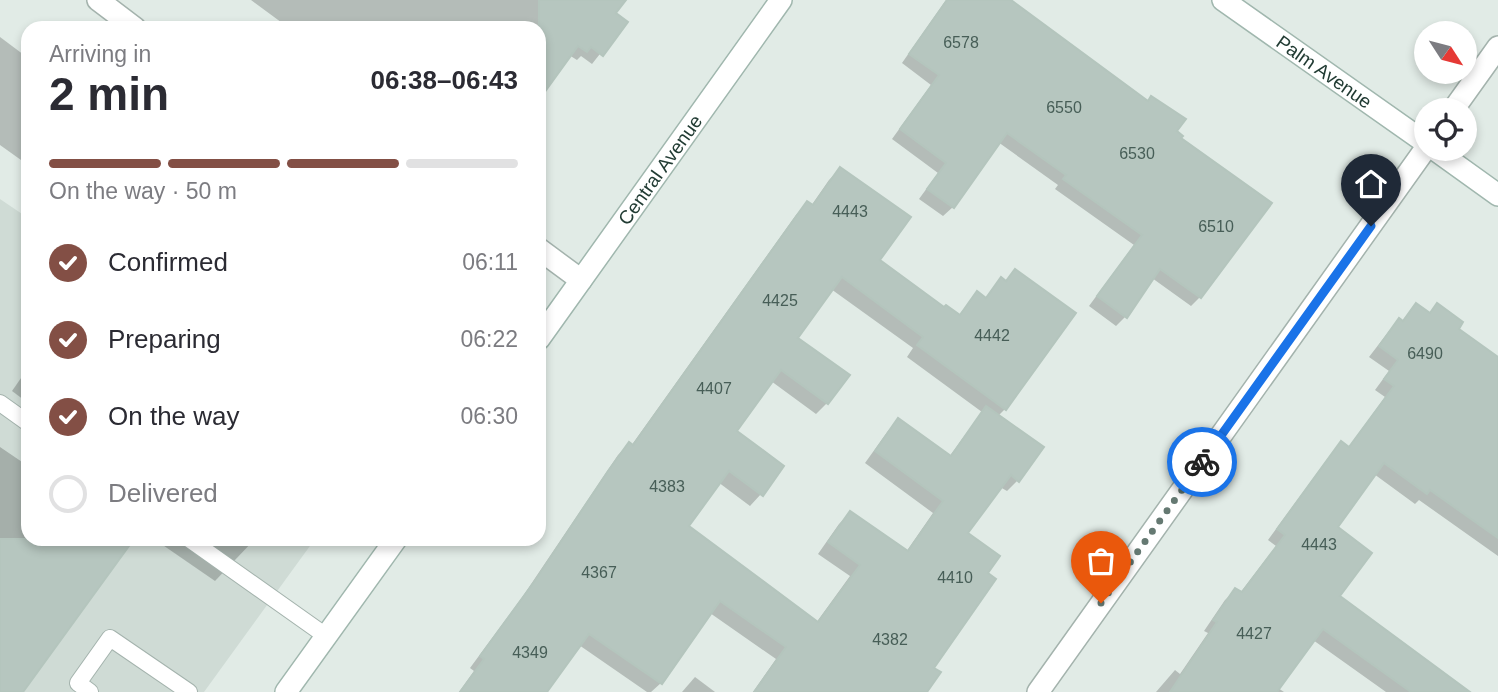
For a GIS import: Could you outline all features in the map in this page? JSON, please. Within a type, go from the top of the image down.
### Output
[{"type":"street","points":[[99,0],[126,21]]},
{"type":"street","name":"Central Avenue","points":[[546,329],[781,0]]},
{"type":"street","name":"Palm Avenue","points":[[1223,0],[1414,137]]},
{"type":"street","points":[[1462,98],[1498,47]]},
{"type":"street","points":[[1038,692],[1415,161]]},
{"type":"street","points":[[1451,161],[1498,195]]},
{"type":"street","points":[[546,254],[582,280]]},
{"type":"street","points":[[286,692],[391,546]]},
{"type":"lane","points":[[0,402],[21,418]]},
{"type":"lane","points":[[199,546],[326,636]]},
{"type":"lane","points":[[84,688],[110,638],[189,692]]},
{"type":"shaded area","points":[[0,199],[21,213],[21,546],[310,546],[204,692],[0,692]]},
{"type":"building","points":[[539,0],[626,0],[616,13],[628,22],[603,56],[591,47],[587,52],[578,46],[546,90],[546,21],[539,21]]},
{"type":"building","points":[[947,0],[1011,0],[1148,101],[1151,96],[1186,119],[1177,131],[1183,136],[1181,138],[1272,203],[1201,298],[1160,269],[1127,318],[1097,296],[1142,235],[1063,179],[1066,175],[1007,133],[954,208],[927,189],[946,163],[900,129],[939,75],[909,54]]},
{"type":"building","points":[[840,167],[911,217],[880,260],[944,307],[946,305],[960,315],[977,291],[986,298],[1001,277],[1006,281],[1015,269],[1076,313],[1006,410],[917,345],[923,337],[842,277],[798,338],[850,375],[828,404],[781,370],[737,431],[784,466],[763,496],[729,471],[689,526],[818,622],[860,565],[828,542],[850,511],[908,551],[943,501],[875,451],[898,418],[951,456],[986,406],[1044,447],[1019,482],[1011,475],[968,533],[1000,556],[988,573],[996,579],[934,668],[941,672],[927,692],[754,692],[786,647],[720,601],[662,684],[589,634],[547,692],[460,692],[484,659],[480,656],[534,582],[608,471],[629,442],[633,445],[807,201],[813,205]]},
{"type":"building","points":[[1416,303],[1430,313],[1437,303],[1463,322],[1459,329],[1498,357],[1498,538],[1430,490],[1427,494],[1384,463],[1338,527],[1372,553],[1340,596],[1470,692],[1411,692],[1323,629],[1277,692],[1170,692],[1217,622],[1213,620],[1235,588],[1242,592],[1285,535],[1277,529],[1341,441],[1349,447],[1394,386],[1384,379],[1398,360],[1379,346],[1399,318],[1403,321]]},
{"type":"building","points":[[0,539],[21,539],[21,546],[129,546],[23,692],[0,692]]},
{"type":"way so far","points":[[1101,603],[1202,462]]},
{"type":"route","points":[[1202,462],[1371,226]]}]
